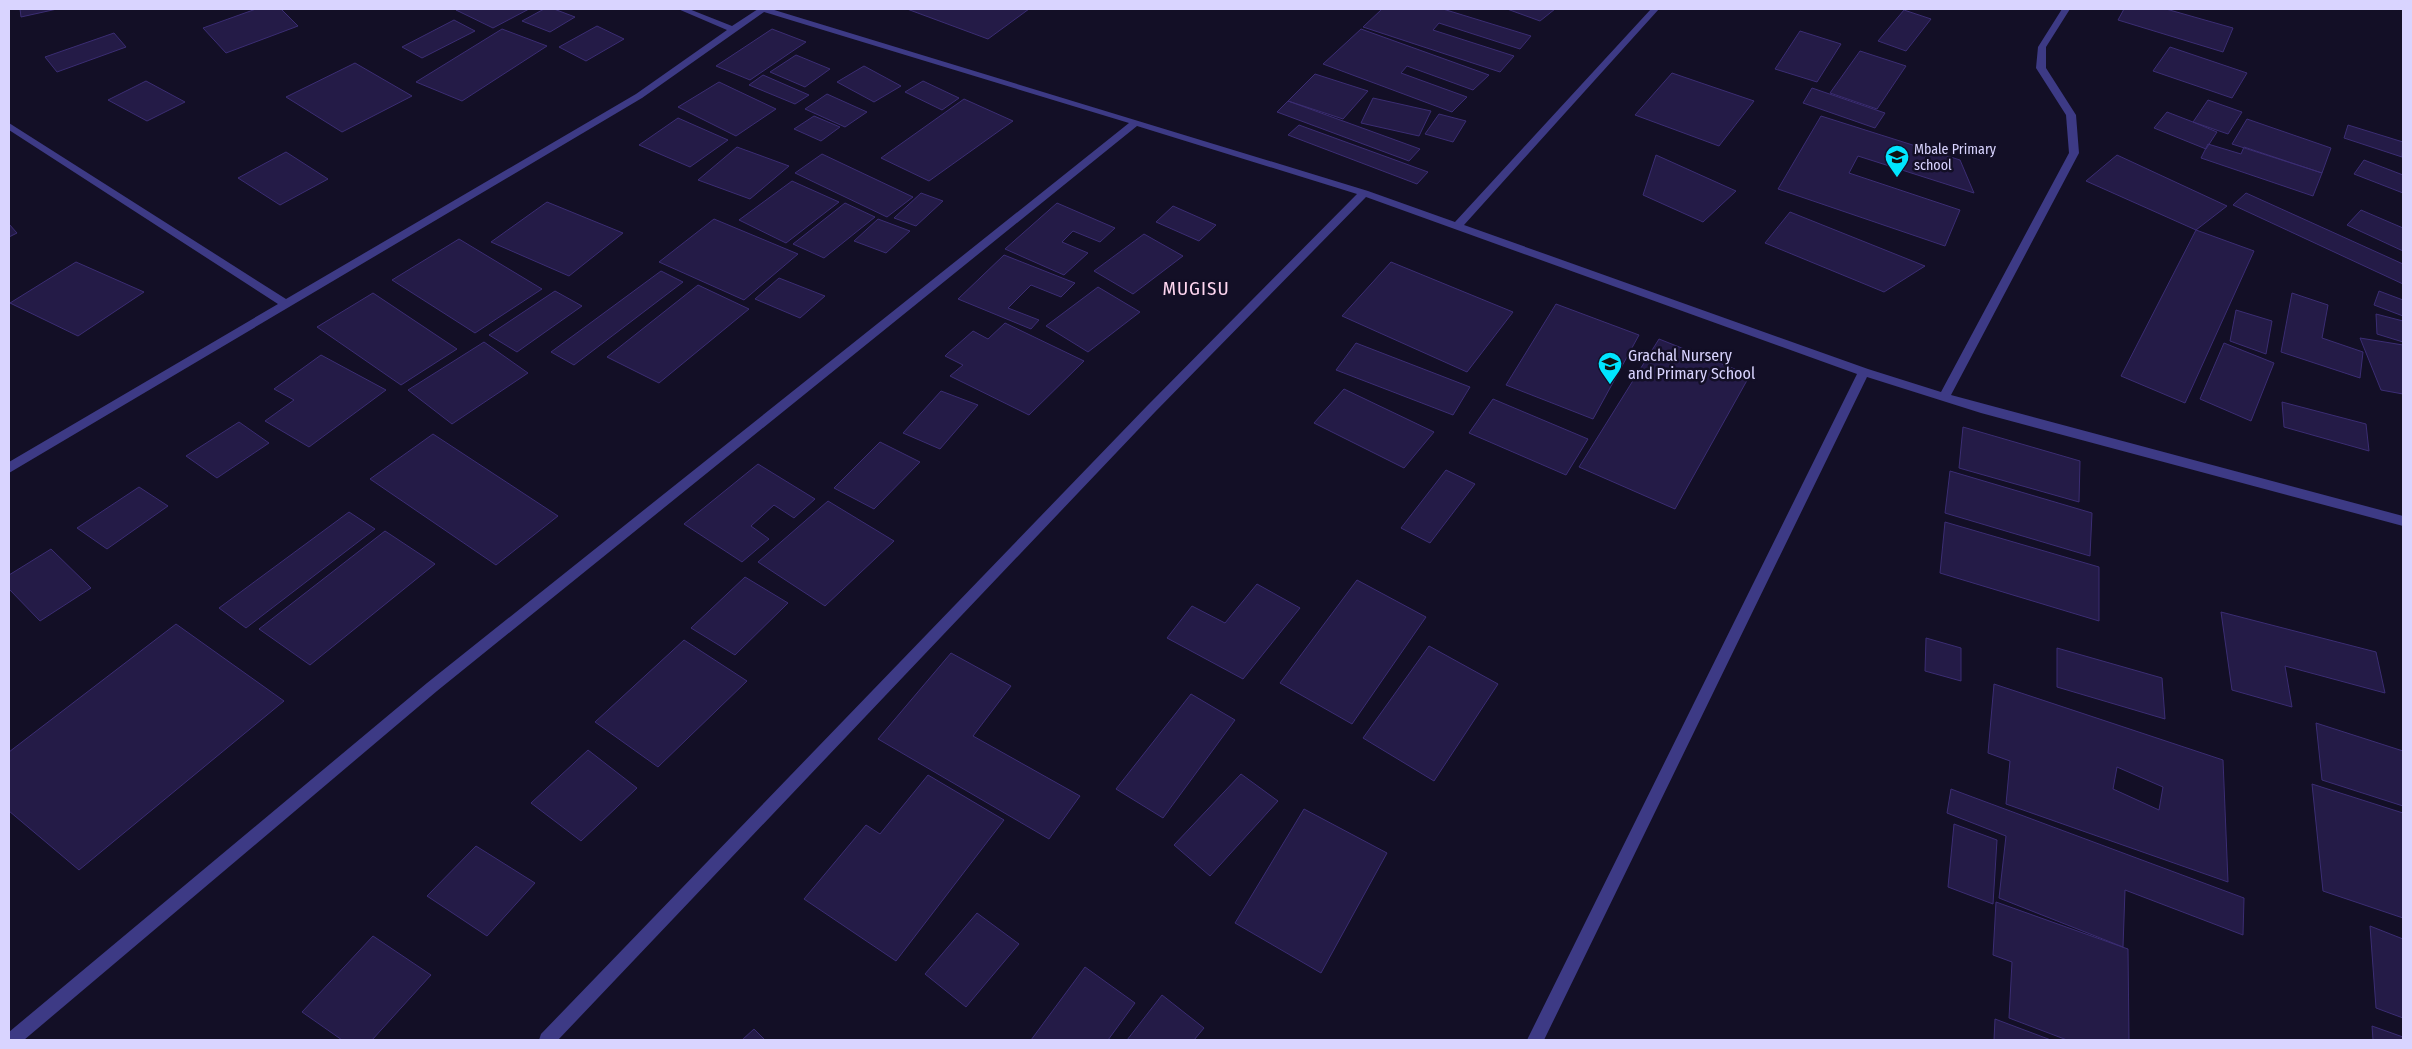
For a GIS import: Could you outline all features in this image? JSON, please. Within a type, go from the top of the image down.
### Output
[{"type":"street","points":[[682,9],[733,29]]},
{"type":"street","points":[[9,468],[639,96],[763,9],[1364,193],[1864,372],[1945,395],[1981,409],[2403,521]]},
{"type":"street","points":[[1457,226],[1655,9]]},
{"type":"street","points":[[1945,395],[2074,153],[2071,115],[2041,68],[2042,47],[2066,9]]},
{"type":"street","points":[[12,1040],[432,687],[1136,122]]},
{"type":"street","points":[[9,126],[287,304]]},
{"type":"street","points":[[547,1040],[1151,409],[1364,193]]},
{"type":"street","points":[[1534,1040],[1864,372]]},
{"type":"building","points":[[20,9],[57,9],[21,17]]},
{"type":"building","points":[[256,9],[281,9],[298,26],[226,53],[203,28]]},
{"type":"building","points":[[529,9],[493,28],[456,10]]},
{"type":"building","points":[[544,9],[554,9],[575,17],[550,32],[522,21]]},
{"type":"building","points":[[907,9],[1029,9],[988,39]]},
{"type":"building","points":[[1382,9],[1443,9],[1531,36],[1520,49],[1439,23],[1433,30],[1514,56],[1500,72],[1363,27]]},
{"type":"building","points":[[1507,9],[1555,9],[1540,21]]},
{"type":"building","points":[[2124,9],[2166,9],[2233,28],[2223,52],[2118,20]]},
{"type":"building","points":[[1904,10],[1931,19],[1906,51],[1878,41]]},
{"type":"building","points":[[454,20],[475,31],[422,58],[402,47]]},
{"type":"building","points":[[597,26],[624,39],[586,61],[559,47]]},
{"type":"building","points":[[502,29],[547,46],[462,101],[416,82]]},
{"type":"building","points":[[772,29],[806,42],[750,80],[716,66]]},
{"type":"building","points":[[1361,29],[1489,75],[1473,90],[1407,66],[1401,73],[1467,97],[1452,112],[1323,64]]},
{"type":"building","points":[[1800,31],[1841,44],[1817,82],[1775,69]]},
{"type":"building","points":[[114,33],[126,47],[57,72],[45,57]]},
{"type":"building","points":[[2170,47],[2247,73],[2232,98],[2153,71]]},
{"type":"building","points":[[1860,51],[1906,66],[1877,109],[1830,93]]},
{"type":"building","points":[[796,55],[830,69],[805,87],[770,72]]},
{"type":"building","points":[[355,63],[412,96],[342,132],[286,97]]},
{"type":"building","points":[[864,66],[901,86],[874,102],[837,82]]},
{"type":"building","points":[[1672,73],[1754,101],[1719,146],[1635,115]]},
{"type":"building","points":[[1315,74],[1368,91],[1343,119],[1288,101]]},
{"type":"building","points":[[763,75],[809,95],[795,104],[749,85]]},
{"type":"building","points":[[146,81],[185,102],[147,121],[108,100]]},
{"type":"building","points":[[923,81],[959,98],[942,110],[905,92]]},
{"type":"building","points":[[719,82],[776,109],[736,136],[678,107]]},
{"type":"building","points":[[1812,88],[1885,113],[1875,128],[1803,103]]},
{"type":"building","points":[[827,94],[867,112],[845,127],[805,109]]},
{"type":"building","points":[[1373,98],[1431,111],[1419,136],[1361,123]]},
{"type":"building","points":[[964,99],[1013,121],[929,181],[881,158]]},
{"type":"building","points":[[2208,100],[2242,112],[2228,134],[2193,122]]},
{"type":"building","points":[[1288,101],[1420,149],[1409,161],[1277,112]]},
{"type":"building","points":[[2167,112],[2217,132],[2206,149],[2154,128]]},
{"type":"building","points":[[1439,114],[1466,121],[1453,142],[1425,134]]},
{"type":"building","points":[[814,116],[840,127],[821,141],[794,129]]},
{"type":"building","points":[[1821,116],[1960,160],[1974,193],[1858,156],[1849,173],[1960,210],[1945,246],[1778,189]]},
{"type":"building","points":[[678,118],[728,140],[690,167],[639,145]]},
{"type":"building","points":[[2247,119],[2331,148],[2322,173],[2232,144]]},
{"type":"building","points":[[1299,125],[1428,172],[1417,184],[1288,135]]},
{"type":"building","points":[[2348,125],[2403,142],[2402,157],[2344,138]]},
{"type":"building","points":[[2208,144],[2241,154],[2244,147],[2322,173],[2313,196],[2201,158]]},
{"type":"building","points":[[737,147],[789,166],[750,199],[698,180]]},
{"type":"building","points":[[286,152],[328,179],[280,205],[238,178]]},
{"type":"building","points":[[822,154],[913,197],[887,217],[795,173]]},
{"type":"building","points":[[1656,155],[1736,191],[1703,222],[1643,195]]},
{"type":"building","points":[[2117,155],[2227,206],[2196,230],[2086,181]]},
{"type":"building","points":[[2364,160],[2403,175],[2403,193],[2354,174]]},
{"type":"building","points":[[792,181],[839,202],[786,243],[739,220]]},
{"type":"building","points":[[921,193],[943,201],[916,226],[894,218]]},
{"type":"building","points":[[2246,193],[2403,264],[2403,284],[2233,205]]},
{"type":"building","points":[[547,202],[623,233],[569,276],[491,242]]},
{"type":"building","points":[[845,203],[875,217],[824,258],[793,244]]},
{"type":"building","points":[[1057,203],[1115,228],[1100,242],[1073,231],[1062,242],[1088,253],[1064,275],[1005,249]]},
{"type":"building","points":[[1173,206],[1216,225],[1199,241],[1156,222]]},
{"type":"building","points":[[2361,210],[2403,228],[2403,251],[2347,225]]},
{"type":"building","points":[[1790,212],[1925,266],[1884,292],[1765,243]]},
{"type":"building","points":[[714,219],[798,254],[744,300],[659,262]]},
{"type":"building","points":[[878,219],[910,231],[886,253],[854,241]]},
{"type":"building","points":[[9,224],[17,233],[9,237]]},
{"type":"building","points":[[2196,230],[2254,251],[2185,403],[2121,376]]},
{"type":"building","points":[[1144,234],[1183,256],[1133,294],[1094,271]]},
{"type":"building","points":[[459,239],[542,289],[475,333],[392,280]]},
{"type":"building","points":[[1004,255],[1075,283],[1061,297],[1031,285],[1008,308],[1039,320],[1031,329],[958,299]]},
{"type":"building","points":[[76,262],[144,292],[78,336],[10,303]]},
{"type":"building","points":[[1391,262],[1513,312],[1467,372],[1342,316]]},
{"type":"building","points":[[661,271],[683,282],[574,365],[551,352]]},
{"type":"building","points":[[779,278],[825,296],[800,318],[755,299]]},
{"type":"building","points":[[698,285],[749,309],[659,383],[607,357]]},
{"type":"building","points":[[1098,287],[1140,312],[1088,352],[1046,326]]},
{"type":"building","points":[[555,291],[582,306],[517,352],[489,335]]},
{"type":"building","points":[[2379,291],[2403,300],[2403,316],[2374,305]]},
{"type":"building","points":[[373,293],[457,349],[401,385],[317,327]]},
{"type":"building","points":[[2292,293],[2328,305],[2322,338],[2363,352],[2360,378],[2281,352]]},
{"type":"building","points":[[1556,304],[1639,335],[1593,419],[1506,385]]},
{"type":"building","points":[[2236,310],[2272,321],[2266,354],[2230,341]]},
{"type":"building","points":[[2376,314],[2403,321],[2403,342],[2377,334]]},
{"type":"building","points":[[1005,323],[1084,361],[1029,415],[950,376],[963,365],[945,356],[948,353],[973,331],[988,339]]},
{"type":"building","points":[[2360,338],[2403,345],[2403,394],[2381,390]]},
{"type":"building","points":[[1659,339],[1750,375],[1675,509],[1579,467]]},
{"type":"building","points":[[484,342],[528,373],[452,424],[408,390]]},
{"type":"building","points":[[1356,343],[1470,387],[1453,415],[1336,370]]},
{"type":"building","points":[[2224,343],[2274,363],[2251,421],[2200,399]]},
{"type":"building","points":[[321,355],[386,390],[309,447],[265,421],[294,400],[274,389]]},
{"type":"building","points":[[1344,389],[1434,432],[1404,468],[1314,423]]},
{"type":"building","points":[[941,391],[978,405],[940,449],[903,433]]},
{"type":"building","points":[[1493,399],[1588,439],[1566,475],[1469,433]]},
{"type":"building","points":[[2282,402],[2366,424],[2369,451],[2284,427]]},
{"type":"building","points":[[239,422],[269,443],[217,478],[186,456]]},
{"type":"building","points":[[1963,427],[2080,461],[2079,502],[1959,468]]},
{"type":"building","points":[[433,434],[558,516],[496,565],[370,479]]},
{"type":"building","points":[[880,442],[920,462],[874,509],[834,488]]},
{"type":"building","points":[[758,464],[815,499],[794,518],[774,505],[751,526],[769,539],[742,562],[684,524]]},
{"type":"building","points":[[1446,470],[1475,484],[1430,543],[1401,528]]},
{"type":"building","points":[[1950,471],[2092,513],[2090,556],[1945,513]]},
{"type":"building","points":[[139,487],[168,506],[107,549],[77,528]]},
{"type":"building","points":[[828,501],[894,541],[825,606],[758,562]]},
{"type":"building","points":[[349,512],[375,529],[246,628],[219,608]]},
{"type":"building","points":[[1945,522],[2099,567],[2099,621],[1940,573]]},
{"type":"building","points":[[385,531],[435,564],[310,665],[259,629]]},
{"type":"building","points":[[51,549],[91,588],[40,621],[9,589],[9,575]]},
{"type":"building","points":[[745,577],[788,603],[735,655],[691,628]]},
{"type":"building","points":[[1357,580],[1426,617],[1352,724],[1280,683]]},
{"type":"building","points":[[1257,584],[1300,608],[1243,679],[1167,638],[1192,606],[1225,623]]},
{"type":"building","points":[[2221,612],[2376,652],[2385,693],[2285,666],[2292,707],[2232,690]]},
{"type":"building","points":[[176,624],[284,701],[79,870],[9,811],[9,752]]},
{"type":"building","points":[[1926,638],[1961,648],[1961,681],[1925,671]]},
{"type":"building","points":[[684,640],[747,681],[658,767],[595,722]]},
{"type":"building","points":[[1429,646],[1498,684],[1434,781],[1363,738]]},
{"type":"building","points":[[2057,648],[2162,678],[2165,719],[2057,687]]},
{"type":"building","points":[[951,653],[1011,686],[973,736],[1080,796],[1049,839],[878,739]]},
{"type":"building","points":[[1994,684],[2223,760],[2228,882],[2006,804],[2010,761],[1988,753]],"holes":[[[2117,767],[2163,787],[2159,810],[2113,789]]]},
{"type":"building","points":[[1191,694],[1235,720],[1163,818],[1116,789]]},
{"type":"building","points":[[2316,723],[2403,751],[2403,806],[2322,780]]},
{"type":"building","points":[[588,750],[637,788],[581,841],[531,803]]},
{"type":"building","points":[[1241,774],[1278,801],[1210,876],[1174,845]]},
{"type":"building","points":[[928,775],[1004,820],[896,961],[804,899],[866,825],[880,834]]},
{"type":"building","points":[[2312,784],[2403,813],[2403,918],[2323,891]]},
{"type":"building","points":[[1951,789],[2244,898],[2243,935],[2125,890],[2123,947],[1999,898],[2006,836],[1947,813]]},
{"type":"building","points":[[1304,809],[1387,853],[1321,973],[1235,923]]},
{"type":"building","points":[[1954,824],[1997,840],[1993,904],[1948,887]]},
{"type":"building","points":[[476,846],[535,883],[487,936],[427,896]]},
{"type":"building","points":[[1996,902],[2128,949],[2129,1040],[2067,1040],[2009,1018],[2012,962],[1993,955]]},
{"type":"building","points":[[977,913],[1019,944],[966,1007],[925,974]]},
{"type":"building","points":[[2370,926],[2403,939],[2403,1018],[2376,1008]]},
{"type":"building","points":[[373,936],[431,975],[372,1040],[342,1040],[302,1012]]},
{"type":"building","points":[[1085,967],[1135,1003],[1108,1040],[1031,1040]]},
{"type":"building","points":[[1162,995],[1204,1028],[1194,1040],[1127,1040]]},
{"type":"building","points":[[1995,1019],[2051,1040],[1994,1040]]},
{"type":"building","points":[[2372,1026],[2403,1037],[2403,1040],[2373,1040]]},
{"type":"building","points":[[754,1029],[765,1040],[742,1040]]},
{"type":"place","name":"Mbale Primary school","points":[[1897,178]]},
{"type":"place","name":"Grachal Nursery and Primary School","points":[[1610,385]]},
{"type":"district","name":"MUGISU","points":[[1196,288]]}]
